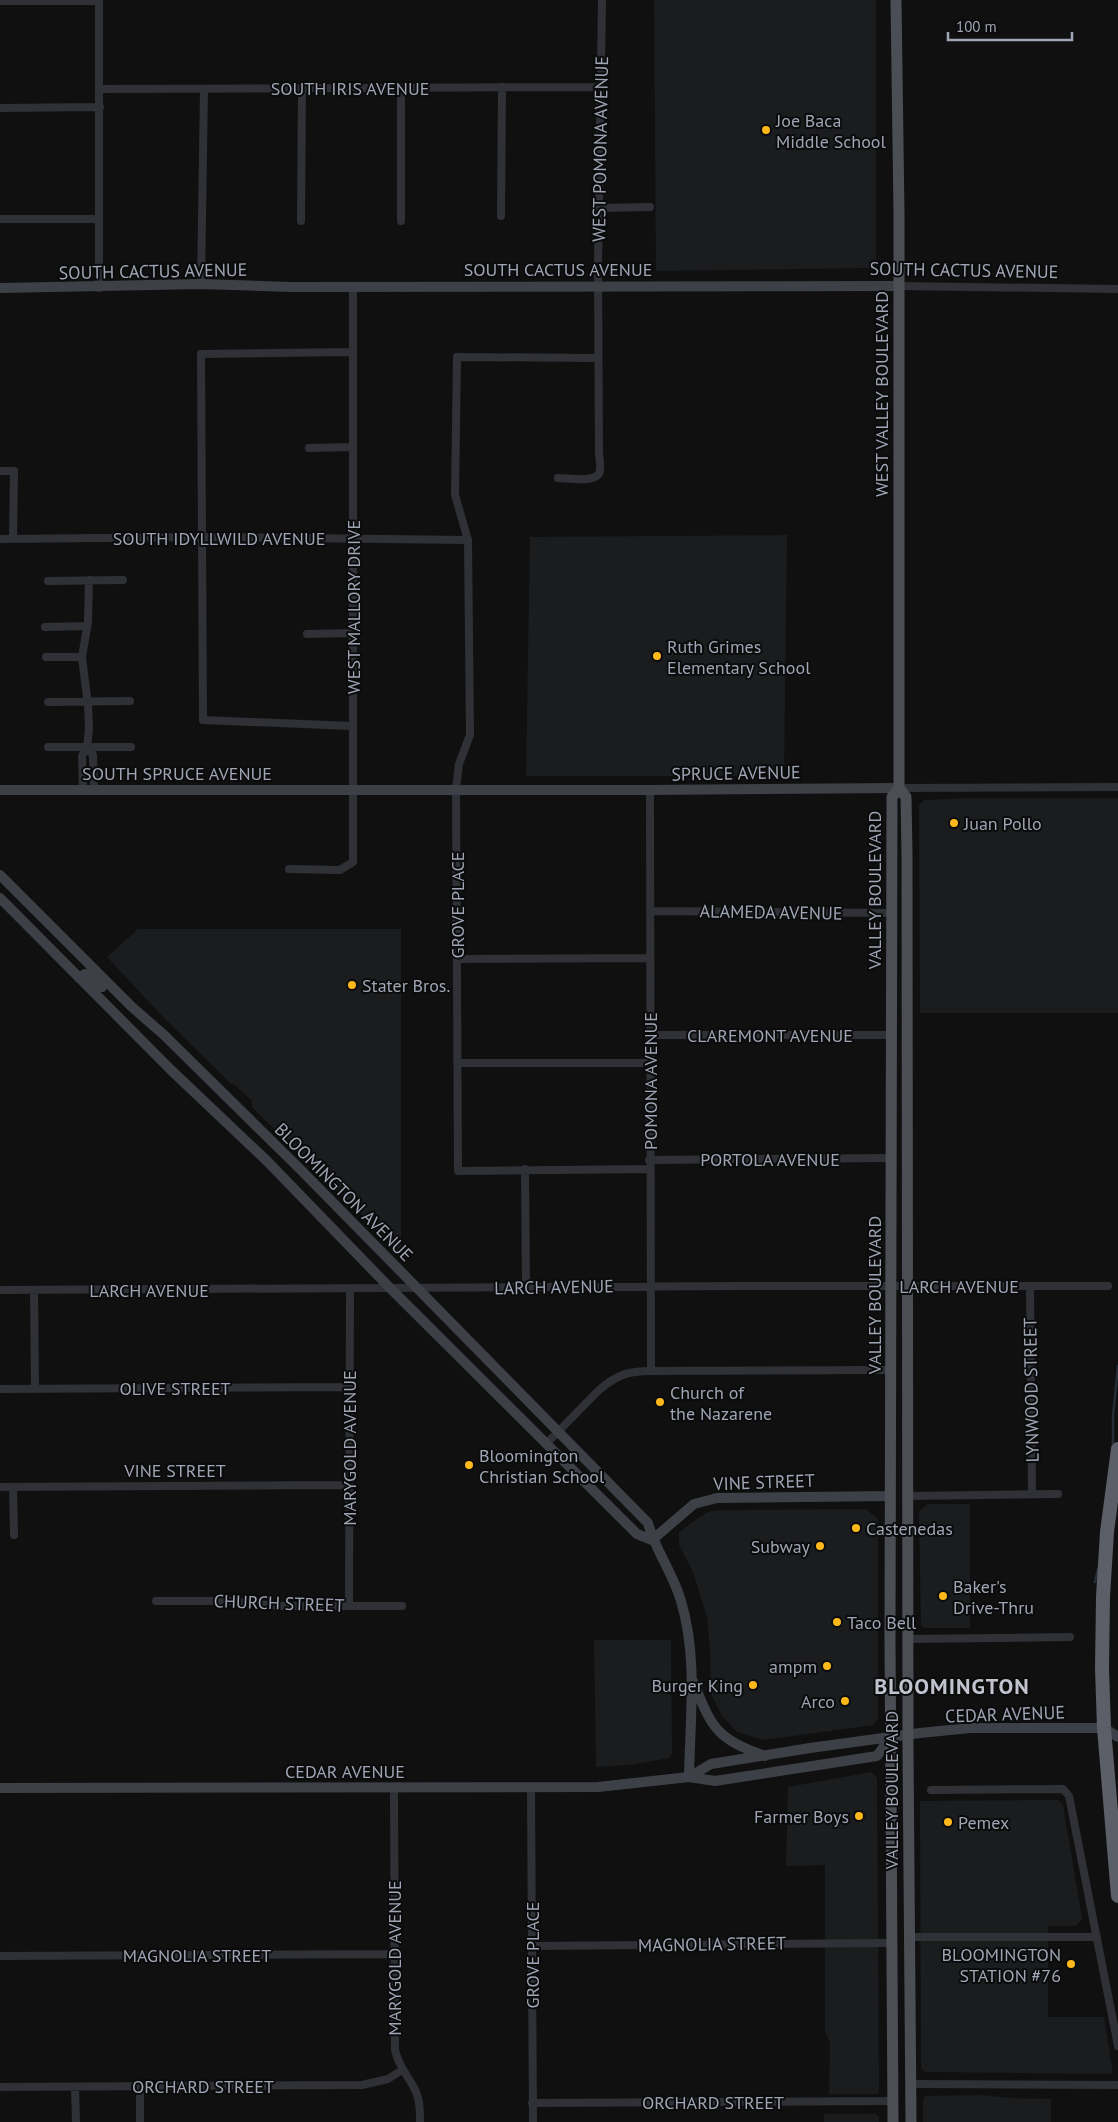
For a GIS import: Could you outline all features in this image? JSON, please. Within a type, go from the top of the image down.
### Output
[{"type":"highway","points":[[1118,1449],[1107,1532],[1103,1597],[1104,1728],[1118,1896]]},
{"type":"main road","name":"WEST VALLEY BOULEVARD","points":[[896,0],[900,627],[899,788]]},
{"type":"main road","name":"SOUTH CACTUS AVENUE","points":[[0,288],[99,288],[201,284],[353,286],[898,286]]},
{"type":"main road","name":"SPRUCE AVENUE","points":[[354,789],[650,790],[899,788]]},
{"type":"main road","name":"VALLEY BOULEVARD","points":[[893,2122],[890,1738],[892,797],[899,788],[906,798],[908,1735],[911,2122]]},
{"type":"main road","name":"SOUTH SPRUCE AVENUE","points":[[0,790],[354,789]]},
{"type":"main road","name":"BLOOMINGTON AVENUE","points":[[0,875],[132,1007],[163,1034],[299,1168],[648,1523],[652,1540],[667,1566],[681,1600],[690,1640],[689,1777]]},
{"type":"main road","name":"BLOOMINGTON AVENUE","points":[[0,898],[221,1119],[266,1160],[391,1289],[637,1534],[652,1540]]},
{"type":"main road","points":[[80,978],[84,974],[89,975],[111,996],[132,1007]]},
{"type":"main road","points":[[221,1119],[235,1106]]},
{"type":"main road","name":"VINE STREET","points":[[652,1540],[694,1504],[710,1499],[890,1496]]},
{"type":"main road","points":[[691,1676],[709,1720],[716,1729],[741,1747],[766,1756]]},
{"type":"main road","name":"CEDAR AVENUE","points":[[689,1777],[711,1764],[908,1735],[970,1728],[1104,1728]]},
{"type":"main road","points":[[1104,1728],[1118,1737]]},
{"type":"main road","name":"CEDAR AVENUE","points":[[0,1788],[598,1788],[689,1777],[715,1781],[877,1756],[890,1738]]},
{"type":"street","name":"WEST POMONA AVENUE","points":[[558,478],[592,478],[595,477],[600,468],[598,453],[598,286],[602,0]]},
{"type":"street","points":[[0,1],[99,1],[99,288]]},
{"type":"street","points":[[501,216],[502,87]]},
{"type":"street","name":"SOUTH IRIS AVENUE","points":[[100,89],[601,87]]},
{"type":"street","points":[[301,221],[302,88]]},
{"type":"street","points":[[401,88],[401,221]]},
{"type":"street","points":[[201,284],[204,89]]},
{"type":"street","points":[[0,108],[100,107]]},
{"type":"street","points":[[599,208],[650,207]]},
{"type":"street","points":[[0,219],[99,219]]},
{"type":"street","name":"WEST MALLORY DRIVE","points":[[289,869],[340,870],[353,862],[353,286]]},
{"type":"street","name":"SOUTH CACTUS AVENUE","points":[[898,286],[1117,289]]},
{"type":"street","points":[[352,352],[201,354],[204,720],[352,726]]},
{"type":"street","name":"GROVE PLACE","points":[[525,1170],[458,1171],[456,789],[459,764],[470,735],[468,540],[455,495],[457,357],[598,358]]},
{"type":"street","points":[[309,448],[352,447]]},
{"type":"street","points":[[0,471],[14,470],[13,539]]},
{"type":"street","name":"SOUTH IDYLLWILD AVENUE","points":[[0,539],[203,537],[468,540]]},
{"type":"street","points":[[88,580],[87,626],[82,657],[88,703],[88,747],[93,755],[94,789]]},
{"type":"street","points":[[48,581],[122,580]]},
{"type":"street","points":[[45,627],[87,626]]},
{"type":"street","points":[[307,634],[353,633]]},
{"type":"street","points":[[46,657],[82,657]]},
{"type":"street","points":[[48,702],[130,701]]},
{"type":"street","points":[[48,747],[131,747]]},
{"type":"street","points":[[83,789],[82,756],[88,747]]},
{"type":"street","name":"SPRUCE AVENUE","points":[[899,788],[1118,787]]},
{"type":"street","name":"POMONA AVENUE","points":[[650,790],[650,1371]]},
{"type":"street","name":"ALAMEDA AVENUE","points":[[650,911],[892,913]]},
{"type":"street","points":[[457,959],[650,958]]},
{"type":"street","name":"CLAREMONT AVENUE","points":[[650,1036],[891,1035]]},
{"type":"street","points":[[457,1063],[650,1063]]},
{"type":"street","name":"PORTOLA AVENUE","points":[[650,1160],[892,1158]]},
{"type":"street","points":[[526,1288],[525,1170],[650,1169]]},
{"type":"street","name":"LARCH AVENUE","points":[[0,1290],[892,1285],[1108,1286]]},
{"type":"street","name":"LYNWOOD STREET","points":[[1030,1286],[1032,1494]]},
{"type":"street","name":"MARYGOLD AVENUE","points":[[349,1606],[350,1289]]},
{"type":"street","points":[[34,1290],[35,1389]]},
{"type":"street","points":[[547,1443],[608,1382],[626,1373],[650,1371],[892,1370]]},
{"type":"street","name":"OLIVE STREET","points":[[0,1389],[349,1387]]},
{"type":"street","name":"VINE STREET","points":[[0,1487],[349,1485]]},
{"type":"street","points":[[13,1487],[14,1535]]},
{"type":"street","points":[[908,1496],[1058,1494]]},
{"type":"street","name":"CHURCH STREET","points":[[156,1601],[230,1600],[278,1606],[402,1606]]},
{"type":"street","points":[[908,1639],[1070,1637]]},
{"type":"street","name":"MARYGOLD AVENUE","points":[[394,1787],[394,2042],[397,2060],[418,2096],[420,2122]]},
{"type":"street","name":"GROVE PLACE","points":[[531,1788],[532,2122]]},
{"type":"street","points":[[931,1790],[1063,1789],[1069,1796],[1118,2046]]},
{"type":"street","points":[[910,1937],[1097,1937]]},
{"type":"street","name":"MAGNOLIA STREET","points":[[532,1946],[892,1943]]},
{"type":"street","name":"MAGNOLIA STREET","points":[[0,1956],[394,1954]]},
{"type":"street","name":"ORCHARD STREET","points":[[0,2087],[362,2086],[388,2079],[402,2070]]},
{"type":"street","points":[[911,2084],[1118,2085]]},
{"type":"street","points":[[76,2087],[76,2122]]},
{"type":"street","points":[[140,2087],[140,2122]]},
{"type":"street","name":"ORCHARD STREET","points":[[532,2103],[893,2101]]},
{"type":"shaded area","name":"Joe Baca Middle School","points":[[654,0],[876,0],[876,260],[869,268],[656,271]]},
{"type":"shaded area","name":"Ruth Grimes Elementary School","points":[[787,535],[784,776],[526,776],[530,537]]},
{"type":"shaded area","points":[[1118,798],[1118,1013],[920,1013],[919,805],[924,800]]},
{"type":"shaded area","points":[[138,929],[401,929],[401,1254],[252,1107],[252,1101],[235,1085],[231,1084],[164,1018],[107,957]]},
{"type":"shaded area","points":[[928,1504],[970,1504],[970,1628],[925,1628],[921,1626],[919,1511]]},
{"type":"shaded area","points":[[866,1509],[878,1519],[878,1718],[874,1725],[764,1740],[737,1732],[722,1716],[711,1694],[707,1617],[693,1572],[679,1545],[679,1532],[710,1511]]},
{"type":"shaded area","points":[[594,1640],[671,1640],[672,1754],[670,1758],[629,1765],[596,1767]]},
{"type":"shaded area","points":[[871,1772],[877,1778],[879,2091],[877,2094],[829,2094],[830,2043],[825,2031],[825,1865],[786,1866],[788,1787]]},
{"type":"shaded area","points":[[1058,1800],[1063,1805],[1082,1919],[1076,1926],[1048,1926],[1048,2017],[1104,2017],[1113,2074],[925,2072],[921,2068],[920,1801]]},
{"type":"shaded area","points":[[980,2095],[1051,2099],[1051,2122],[923,2122],[923,2101],[925,2096]]},
{"type":"shaded area","points":[[824,2114],[876,2114],[879,2117],[879,2122],[824,2122]]},
{"type":"waterway","points":[[1113,1448],[1113,1416],[1118,1366]]},
{"type":"waterway","points":[[1095,1582],[1098,1569]]},
{"type":"place","name":"Joe Baca Middle School","points":[[766,130]]},
{"type":"place","name":"Ruth Grimes Elementary School","points":[[657,656]]},
{"type":"place","name":"Juan Pollo","points":[[954,823]]},
{"type":"place","name":"Stater Bros.","points":[[352,985]]},
{"type":"place","name":"Church of the Nazarene","points":[[660,1402]]},
{"type":"place","name":"Bloomington Christian School","points":[[469,1465]]},
{"type":"place","name":"Castenedas","points":[[856,1528]]},
{"type":"place","name":"Subway","points":[[820,1546]]},
{"type":"place","name":"Baker's Drive-Thru","points":[[943,1596]]},
{"type":"place","name":"Taco Bell","points":[[837,1622]]},
{"type":"place","name":"ampm","points":[[827,1666]]},
{"type":"place","name":"Burger King","points":[[753,1685]]},
{"type":"place","name":"Arco","points":[[845,1701]]},
{"type":"place","name":"Farmer Boys","points":[[859,1816]]},
{"type":"place","name":"Pemex","points":[[948,1822]]},
{"type":"place","name":"BLOOMINGTON STATION #76","points":[[1071,1964]]},
{"type":"district","name":"BLOOMINGTON","points":[[952,1686]]}]
